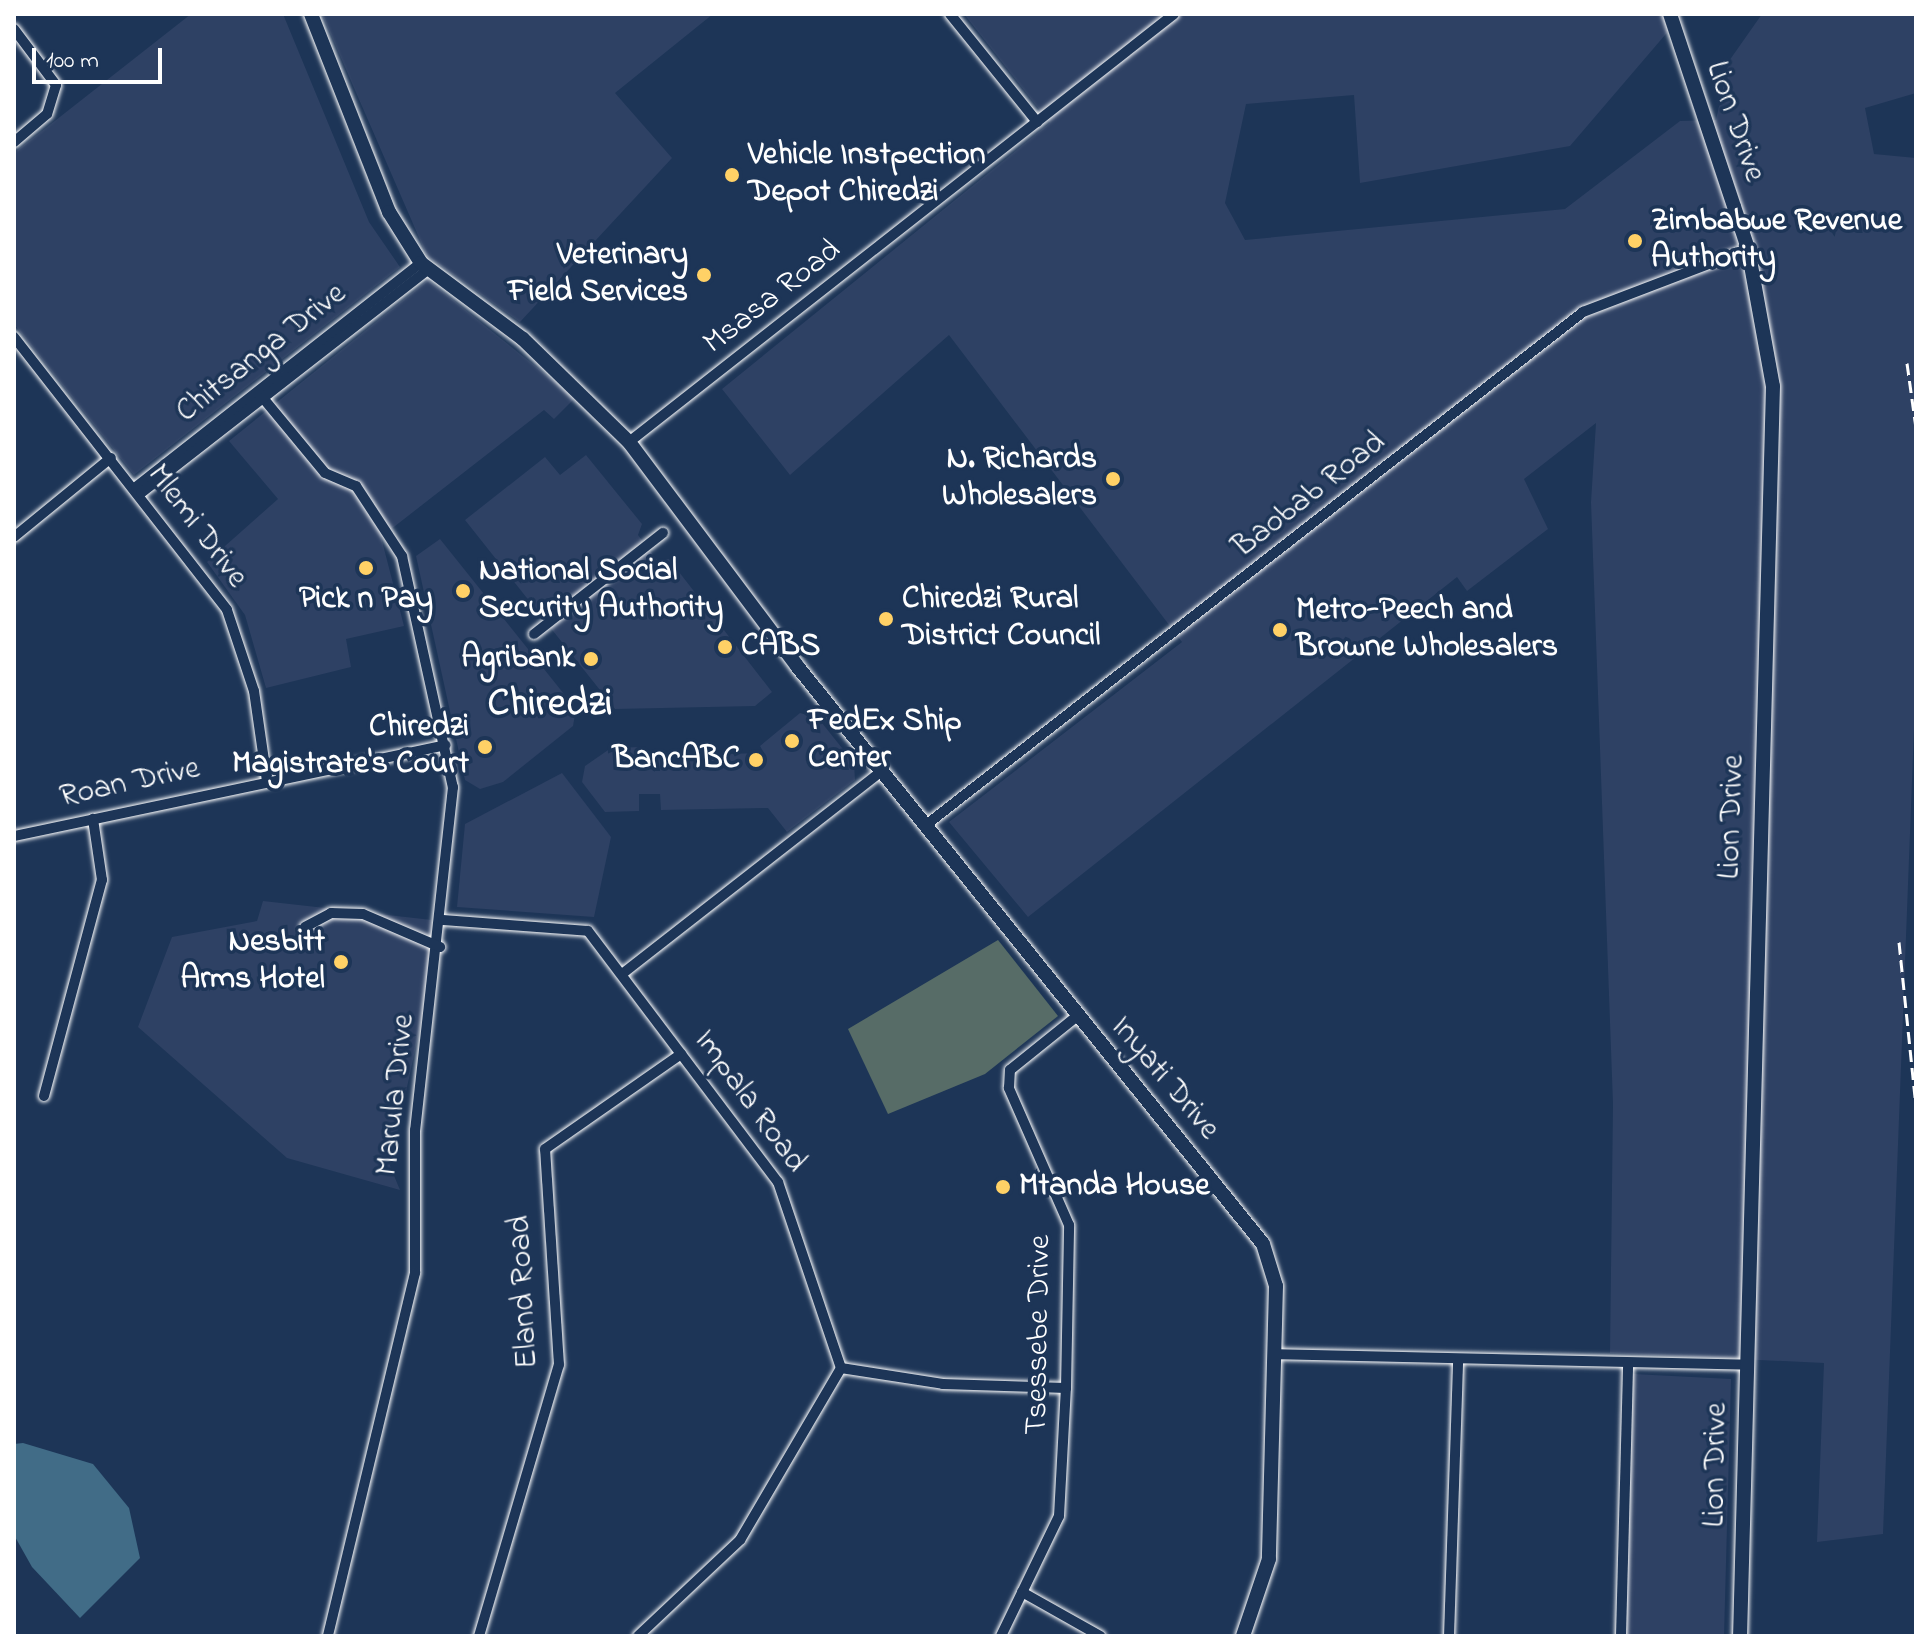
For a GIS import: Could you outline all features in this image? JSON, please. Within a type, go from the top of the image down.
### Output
[{"type":"street","points":[[138,490],[263,398],[425,266],[389,212],[311,14]]},
{"type":"street","points":[[950,14],[1037,122]]},
{"type":"street","name":"Msasa Road","points":[[629,442],[1174,14]]},
{"type":"street","name":"Lion Drive","points":[[1670,14],[1748,249],[1773,386],[1740,1636]]},
{"type":"street","points":[[14,29],[56,85],[47,114],[14,142]]},
{"type":"street","name":"Baobab Road","points":[[926,825],[1583,312],[1640,284],[1748,249]]},
{"type":"street","name":"Inyati Drive","points":[[425,266],[523,339],[629,442],[775,636],[1076,1017],[1263,1244],[1276,1286],[1269,1559],[1243,1636]]},
{"type":"street","name":"Chitsanga Drive","points":[[138,490],[425,266]]},
{"type":"street","name":"Mlemi Drive","points":[[14,337],[138,490],[227,610],[254,691],[267,781]]},
{"type":"street","name":"Marula Drive","points":[[263,398],[325,473],[356,486],[402,556],[445,745],[454,814],[415,1130],[415,1273],[328,1636]]},
{"type":"street","points":[[14,537],[111,458]]},
{"type":"street","points":[[534,634],[663,533]]},
{"type":"street","name":"Roan Drive","points":[[14,836],[445,745]]},
{"type":"street","points":[[622,974],[883,770]]},
{"type":"street","points":[[44,1096],[102,880],[93,819]]},
{"type":"street","points":[[305,927],[331,913],[363,914],[440,947]]},
{"type":"street","name":"Impala Road","points":[[443,920],[582,929],[622,974],[789,1202],[841,1368]]},
{"type":"street","name":"Tsessebe Drive","points":[[1001,1636],[1064,1491],[1069,1225],[1009,1088],[1010,1070],[1076,1017]]},
{"type":"street","name":"Eland Road","points":[[479,1636],[559,1365],[545,1149],[681,1054]]},
{"type":"street","points":[[1273,1354],[1746,1365]]},
{"type":"street","points":[[1449,1636],[1458,1359]]},
{"type":"street","points":[[1621,1636],[1628,1364]]},
{"type":"street","points":[[638,1636],[740,1540],[841,1368],[943,1384],[1066,1388]]},
{"type":"street","points":[[1022,1592],[1100,1636]]},
{"type":"shaded area","points":[[191,14],[283,14],[369,222],[400,267],[134,475],[14,324],[14,153]]},
{"type":"shaded area","points":[[322,14],[713,14],[615,93],[672,158],[520,322],[427,256]]},
{"type":"shaded area","points":[[964,14],[1683,14],[1570,146],[1360,183],[1354,95],[1246,104],[1225,203],[1245,240],[1565,209],[1680,121],[1716,120],[1729,61],[1762,14],[1916,14],[1916,93],[1865,108],[1874,154],[1916,158],[1916,677],[1883,1534],[1817,1542],[1824,1363],[1610,1353],[1613,1104],[1591,502],[1596,423],[1524,479],[1548,529],[1467,591],[1457,577],[1028,917],[949,822],[1182,642],[949,335],[790,475],[722,389],[1050,123]]},
{"type":"shaded area","points":[[428,280],[575,398],[554,419],[544,410],[381,537],[404,626],[346,639],[351,667],[266,688],[245,615],[207,562],[278,499],[229,441]]},
{"type":"shaded area","points":[[586,455],[642,524],[638,535],[657,560],[669,559],[772,692],[755,706],[615,709],[465,520],[545,457],[560,475]]},
{"type":"shaded area","points":[[440,539],[576,709],[573,726],[503,782],[480,789],[465,780],[416,556]]},
{"type":"shaded area","points":[[800,713],[818,718],[854,763],[855,780],[787,832],[768,808],[661,810],[660,794],[639,794],[639,811],[605,812],[582,782],[585,766],[611,748],[642,747],[643,756],[764,753],[760,746]]},
{"type":"shaded area","points":[[562,773],[611,837],[594,917],[457,907],[465,824]]},
{"type":"shaded area","points":[[263,901],[432,920],[425,1004],[390,1166],[400,1190],[287,1158],[138,1027],[172,937],[257,921]]},
{"type":"shaded area","points":[[1633,1374],[1731,1379],[1724,1636],[1626,1636]]},
{"type":"shaded area","points":[[23,1443],[93,1464],[129,1508],[140,1558],[80,1618],[32,1567],[14,1535],[14,1444]]},
{"type":"green space","points":[[998,940],[1058,1016],[985,1074],[888,1114],[848,1029]]},
{"type":"railway","points":[[1907,363],[1916,428]]},
{"type":"railway","points":[[1899,942],[1916,1106]]},
{"type":"railway","points":[[1916,1199],[1916,1208]]},
{"type":"place","name":"Vehicle Instpection Depot Chiredzi","points":[[732,175]]},
{"type":"place","name":"Zimbabwe Revenue Authority","points":[[1635,241]]},
{"type":"place","name":"Veterinary Field Services","points":[[704,275]]},
{"type":"place","name":"N. Richards Wholesalers","points":[[1113,479]]},
{"type":"place","name":"Pick n Pay","points":[[366,568]]},
{"type":"place","name":"National Social Security Authority","points":[[463,591]]},
{"type":"place","name":"Chiredzi Rural District Council","points":[[886,619]]},
{"type":"place","name":"Metro-Peech and Browne Wholesalers","points":[[1280,630]]},
{"type":"place","name":"CABS","points":[[725,647]]},
{"type":"place","name":"Agribank","points":[[591,659]]},
{"type":"place","name":"FedEx Ship Center","points":[[792,741]]},
{"type":"place","name":"Chiredzi Magistrate's Court","points":[[485,747]]},
{"type":"place","name":"BancABC","points":[[756,760]]},
{"type":"place","name":"Nesbitt Arms Hotel","points":[[341,962]]},
{"type":"place","name":"Mtanda House","points":[[1003,1187]]},
{"type":"district","name":"Chiredzi","points":[[550,705]]}]
